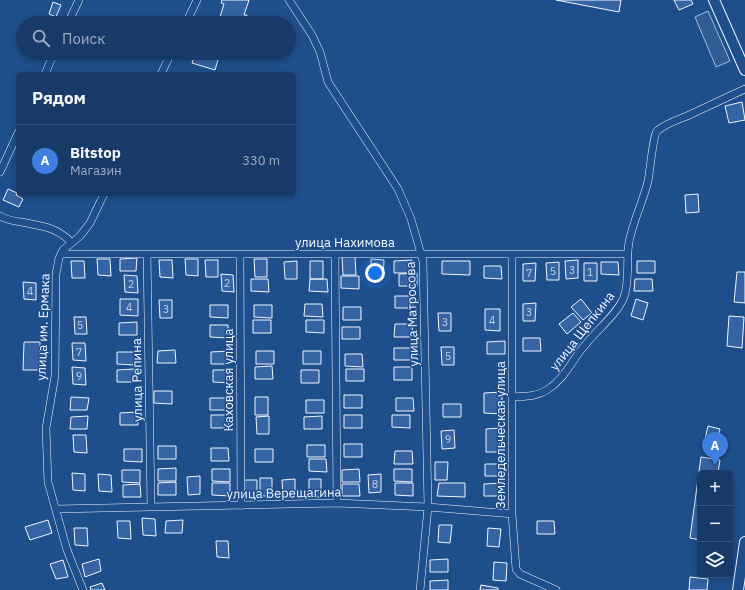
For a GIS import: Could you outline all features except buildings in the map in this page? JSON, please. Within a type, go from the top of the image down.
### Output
[{"type":"street","points":[[71,16],[79,0]]},
{"type":"street","points":[[189,16],[197,0]]},
{"type":"street","name":"улица Матросова","points":[[289,0],[312,35],[320,52],[328,82],[398,189],[411,219],[422,254],[424,269],[428,507],[420,590]]},
{"type":"street","points":[[714,0],[745,70]]},
{"type":"street","points":[[46,72],[51,60]]},
{"type":"street","points":[[162,72],[168,60]]},
{"type":"street","name":"улица Щепкина","points":[[512,397],[532,396],[547,390],[561,378],[575,361],[584,345],[614,312],[624,297],[627,284],[628,254],[632,228],[648,181],[654,148],[654,138],[657,132],[673,122],[745,89]]},
{"type":"street","points":[[0,172],[16,137]]},
{"type":"street","name":"улица им. Ермака","points":[[83,590],[67,550],[48,482],[46,428],[55,376],[56,274],[61,254],[66,246],[80,236],[90,223],[103,196]]},
{"type":"street","points":[[0,216],[55,229],[71,242]]},
{"type":"street","name":"улица Нахимова","points":[[61,254],[628,254]]},
{"type":"street","name":"улица Репина","points":[[147,254],[151,506]]},
{"type":"street","name":"Каховская улица","points":[[240,254],[241,506]]},
{"type":"street","points":[[335,254],[337,504]]},
{"type":"street","name":"Земледельческая улица","points":[[512,254],[512,514],[516,569],[520,574],[556,590]]},
{"type":"street","name":"улица Верещагина","points":[[56,509],[151,506],[337,504],[428,507],[512,514]]},
{"type":"street","points":[[738,590],[745,542]]},
{"type":"shaded area","points":[[708,11],[730,61],[716,67],[695,17]]},
{"type":"place","name":"Bitstop","points":[[715,465]]}]
